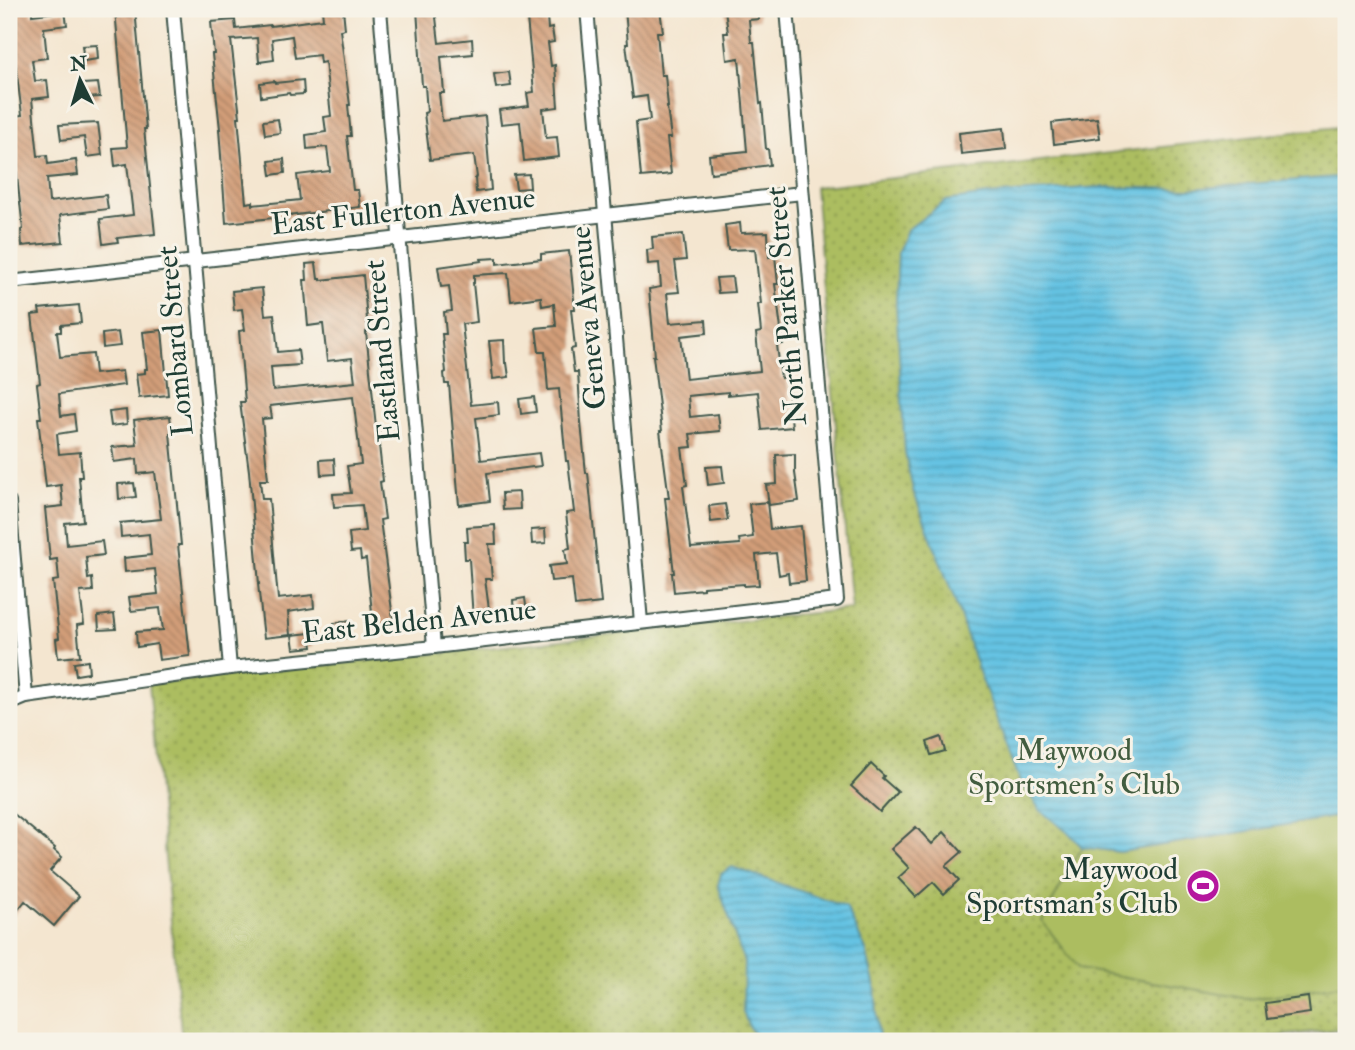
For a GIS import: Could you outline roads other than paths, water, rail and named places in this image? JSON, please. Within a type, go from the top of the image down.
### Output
[{"type":"street","name":"Lombard Street","points":[[173,9],[230,668]]},
{"type":"street","name":"Eastland Street","points":[[380,9],[434,647]]},
{"type":"street","name":"Geneva Avenue","points":[[587,9],[641,622]]},
{"type":"street","name":"North Parker Street","points":[[787,9],[837,600]]},
{"type":"street","name":"East Fullerton Avenue","points":[[9,282],[802,193]]},
{"type":"street","points":[[9,502],[26,697]]},
{"type":"street","name":"East Belden Avenue","points":[[9,704],[26,697],[230,668],[837,600]]},
{"type":"water","points":[[1346,176],[1346,815],[1120,852],[1082,847],[1041,811],[1021,783],[913,490],[905,452],[896,303],[898,252],[907,230],[946,201],[986,195],[1099,187],[1190,189]]},
{"type":"water","points":[[732,867],[846,907],[866,950],[875,987],[879,1041],[764,1041],[750,1029],[743,1012],[744,962],[718,885],[721,874]]},
{"type":"place","name":"Maywood Sportsman's Club","points":[[1203,886]]},
{"type":"park label","name":"Maywood Sportsmen's Club","points":[[1074,767]]}]
